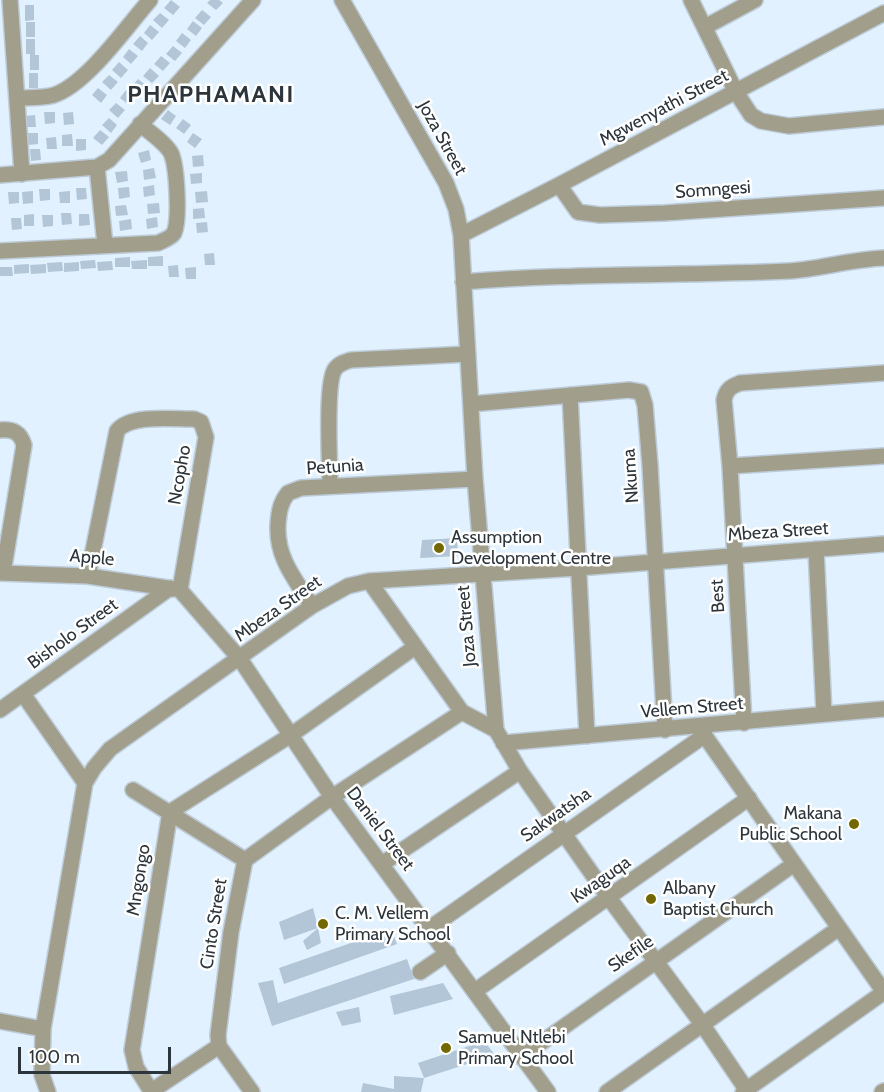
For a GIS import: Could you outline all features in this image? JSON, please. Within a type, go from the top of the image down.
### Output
[{"type":"street","points":[[10,0],[22,174]]},
{"type":"street","points":[[17,98],[54,95],[68,88],[90,69],[150,0]]},
{"type":"street","points":[[0,176],[98,167],[109,160],[253,0]]},
{"type":"street","name":"Joza Street","points":[[342,0],[446,183],[456,209],[461,235],[482,574],[500,737],[520,771],[609,898],[702,1024],[746,1091]]},
{"type":"street","points":[[691,0],[736,92],[751,115],[761,121],[789,126],[884,117]]},
{"type":"street","points":[[705,27],[755,0]]},
{"type":"street","name":"Mgwenyathi Street","points":[[461,235],[884,13]]},
{"type":"street","points":[[0,251],[158,243],[170,237],[177,221],[175,178],[171,154],[140,124]]},
{"type":"street","points":[[98,167],[105,245]]},
{"type":"street","name":"Somngesi","points":[[559,185],[578,212],[600,215],[664,213],[884,198]]},
{"type":"street","points":[[463,282],[510,278],[796,270],[884,258]]},
{"type":"street","points":[[330,486],[331,391],[333,371],[340,364],[351,360],[468,354]]},
{"type":"street","name":"Best","points":[[744,723],[730,466],[724,400],[726,392],[732,386],[740,384],[884,373]]},
{"type":"street","name":"Nkuma","points":[[471,404],[629,390],[636,390],[643,396],[657,562],[665,730]]},
{"type":"street","points":[[570,395],[587,736]]},
{"type":"street","name":"Ncopho","points":[[88,576],[117,431],[121,425],[131,421],[194,419],[201,422],[206,437],[175,589]]},
{"type":"street","points":[[0,430],[16,432],[22,436],[24,445],[2,573]]},
{"type":"street","points":[[730,466],[884,456]]},
{"type":"street","name":"Petunia","points":[[312,606],[286,566],[280,552],[277,536],[279,510],[288,493],[302,488],[475,479]]},
{"type":"street","name":"Mbeza Street","points":[[48,1092],[42,1075],[43,1029],[86,783],[94,768],[110,749],[312,606],[348,586],[369,581],[578,568],[884,544]]},
{"type":"street","points":[[816,549],[824,714]]},
{"type":"street","name":"Apple","points":[[2,573],[88,576],[175,589]]},
{"type":"street","points":[[369,581],[462,712],[500,737]]},
{"type":"street","name":"Daniel Street","points":[[175,589],[240,659],[332,797],[548,1092]]},
{"type":"street","name":"Bisholo Street","points":[[0,711],[175,589]]},
{"type":"street","points":[[170,812],[291,735],[415,647]]},
{"type":"street","points":[[23,694],[86,783]]},
{"type":"street","name":"Vellem Street","points":[[500,737],[587,736],[665,730],[702,731],[744,723],[884,709]]},
{"type":"street","name":"Cinto Street","points":[[219,1046],[219,1023],[231,932],[244,860],[332,797],[462,712]]},
{"type":"street","points":[[702,731],[884,992],[746,1091]]},
{"type":"street","name":"Sakwatsha","points":[[430,928],[702,731]]},
{"type":"street","points":[[382,864],[520,771]]},
{"type":"street","points":[[133,790],[244,860]]},
{"type":"street","name":"Kwaguqa","points":[[475,991],[748,798]]},
{"type":"street","name":"Mngongo","points":[[151,1092],[136,1067],[132,1050],[170,812]]},
{"type":"street","name":"Skefile","points":[[521,1057],[655,960],[794,864]]},
{"type":"street","points":[[607,1092],[839,928]]},
{"type":"street","points":[[420,972],[448,953]]},
{"type":"street","points":[[0,1022],[43,1029]]},
{"type":"street","points":[[151,1092],[219,1046],[252,1092]]},
{"type":"building","points":[[171,0],[180,7],[173,15],[164,8]]},
{"type":"building","points":[[210,0],[219,0],[223,3],[216,10],[207,3]]},
{"type":"building","points":[[25,5],[34,5],[34,20],[25,21]]},
{"type":"building","points":[[202,10],[211,17],[204,25],[195,18]]},
{"type":"building","points":[[160,13],[169,20],[162,28],[153,20]]},
{"type":"building","points":[[193,21],[202,28],[196,36],[187,29]]},
{"type":"building","points":[[26,22],[35,22],[35,37],[26,37]]},
{"type":"building","points":[[150,25],[159,32],[152,40],[144,33]]},
{"type":"building","points":[[182,33],[191,40],[185,48],[176,41]]},
{"type":"building","points":[[140,36],[148,43],[142,51],[133,44]]},
{"type":"building","points":[[26,39],[35,39],[35,55],[39,55],[39,70],[30,70],[30,54],[26,54]]},
{"type":"building","points":[[173,46],[182,53],[175,61],[166,54]]},
{"type":"building","points":[[129,49],[138,56],[131,64],[123,57]]},
{"type":"building","points":[[161,56],[170,63],[163,71],[154,64]]},
{"type":"building","points":[[119,62],[128,70],[121,78],[112,70]]},
{"type":"building","points":[[150,68],[159,76],[152,83],[143,76]]},
{"type":"building","points":[[29,73],[38,73],[38,88],[29,88]]},
{"type":"building","points":[[109,75],[118,82],[111,90],[102,82]]},
{"type":"building","points":[[138,79],[147,86],[140,94],[131,87]]},
{"type":"building","points":[[98,88],[107,95],[101,103],[92,95]]},
{"type":"building","points":[[126,90],[135,97],[129,105],[120,98]]},
{"type":"building","points":[[116,103],[125,110],[118,118],[109,110]]},
{"type":"building","points":[[168,110],[176,116],[170,125],[161,119]]},
{"type":"building","points":[[44,112],[55,112],[55,123],[45,124]]},
{"type":"building","points":[[73,112],[74,124],[64,125],[63,113]]},
{"type":"building","points":[[35,115],[36,127],[25,127],[25,116]]},
{"type":"building","points":[[109,118],[117,125],[111,133],[102,125]]},
{"type":"building","points":[[183,119],[191,125],[184,134],[176,128]]},
{"type":"building","points":[[100,130],[109,137],[102,145],[93,138]]},
{"type":"building","points":[[27,133],[38,133],[38,144],[28,145]]},
{"type":"building","points":[[193,133],[202,139],[195,148],[187,142]]},
{"type":"building","points":[[72,134],[73,146],[62,146],[62,135]]},
{"type":"building","points":[[56,137],[57,149],[47,149],[46,138]]},
{"type":"building","points":[[76,139],[86,139],[86,150],[76,151]]},
{"type":"building","points":[[30,149],[40,149],[41,160],[31,161]]},
{"type":"building","points":[[149,150],[151,160],[141,163],[138,153]]},
{"type":"building","points":[[203,155],[204,166],[193,167],[192,156]]},
{"type":"building","points":[[154,168],[156,178],[144,180],[143,170]]},
{"type":"building","points":[[127,171],[128,181],[117,183],[115,172]]},
{"type":"building","points":[[202,173],[202,183],[191,184],[190,174]]},
{"type":"building","points":[[154,185],[155,195],[144,197],[143,187]]},
{"type":"building","points":[[129,187],[130,197],[119,199],[118,188]]},
{"type":"building","points":[[76,188],[86,188],[87,199],[77,200]]},
{"type":"building","points":[[39,189],[50,189],[50,200],[40,201]]},
{"type":"building","points":[[33,191],[33,203],[23,204],[22,192]]},
{"type":"building","points":[[70,191],[70,203],[60,203],[59,192]]},
{"type":"building","points":[[207,191],[208,202],[196,203],[195,192]]},
{"type":"building","points":[[8,192],[19,192],[19,203],[9,204]]},
{"type":"building","points":[[159,203],[160,213],[148,214],[147,204]]},
{"type":"building","points":[[126,205],[128,215],[116,216],[115,206]]},
{"type":"building","points":[[204,208],[205,218],[193,219],[193,209]]},
{"type":"building","points":[[61,213],[71,213],[72,224],[62,225]]},
{"type":"building","points":[[34,214],[34,226],[24,226],[24,215]]},
{"type":"building","points":[[79,214],[89,214],[90,225],[79,226]]},
{"type":"building","points":[[42,215],[53,215],[53,226],[43,227]]},
{"type":"building","points":[[157,217],[158,227],[147,229],[146,219]]},
{"type":"building","points":[[11,218],[21,218],[22,229],[12,230]]},
{"type":"building","points":[[131,219],[132,229],[120,231],[119,221]]},
{"type":"building","points":[[207,222],[208,232],[197,233],[196,223]]},
{"type":"building","points":[[214,253],[215,265],[205,265],[204,254]]},
{"type":"building","points":[[163,256],[163,266],[148,266],[148,257]]},
{"type":"building","points":[[130,257],[130,267],[115,267],[115,258]]},
{"type":"building","points":[[95,260],[96,268],[81,269],[80,261]]},
{"type":"building","points":[[147,260],[147,269],[132,269],[131,261]]},
{"type":"building","points":[[112,261],[113,270],[98,271],[97,262]]},
{"type":"building","points":[[62,262],[63,271],[48,272],[47,263]]},
{"type":"building","points":[[79,262],[79,271],[64,272],[64,263]]},
{"type":"building","points":[[29,264],[29,273],[14,274],[14,265]]},
{"type":"building","points":[[46,264],[46,273],[31,274],[30,265]]},
{"type":"building","points":[[178,265],[179,277],[169,277],[168,266]]},
{"type":"building","points":[[0,267],[12,267],[13,276],[0,276]]},
{"type":"building","points":[[196,267],[196,279],[186,279],[185,268]]},
{"type":"building","name":"Assumption Development Centre","points":[[457,538],[458,556],[420,558],[422,540]]},
{"type":"building","points":[[313,908],[318,928],[284,940],[279,922]]},
{"type":"building","points":[[318,928],[321,943],[307,950],[303,941]]},
{"type":"building","points":[[391,929],[397,944],[284,984],[279,968]]},
{"type":"building","points":[[407,959],[414,979],[272,1026],[258,983],[273,980],[278,1003]]},
{"type":"building","points":[[443,983],[453,999],[394,1015],[390,996]]},
{"type":"building","points":[[359,1007],[361,1022],[342,1026],[336,1012]]},
{"type":"building","points":[[484,1041],[495,1055],[424,1078],[418,1063]]},
{"type":"building","points":[[394,1076],[424,1078],[421,1092],[361,1092],[363,1083],[394,1089]]},
{"type":"place","name":"Assumption Development Centre","points":[[439,548]]},
{"type":"place","name":"Makana Public School","points":[[854,824]]},
{"type":"place","name":"Albany Baptist Church","points":[[651,899]]},
{"type":"place","name":"C. M. Vellem Primary School","points":[[323,924]]},
{"type":"place","name":"Samuel Ntlebi Primary School","points":[[446,1048]]},
{"type":"district","name":"PHAPHAMANI","points":[[211,95]]}]
